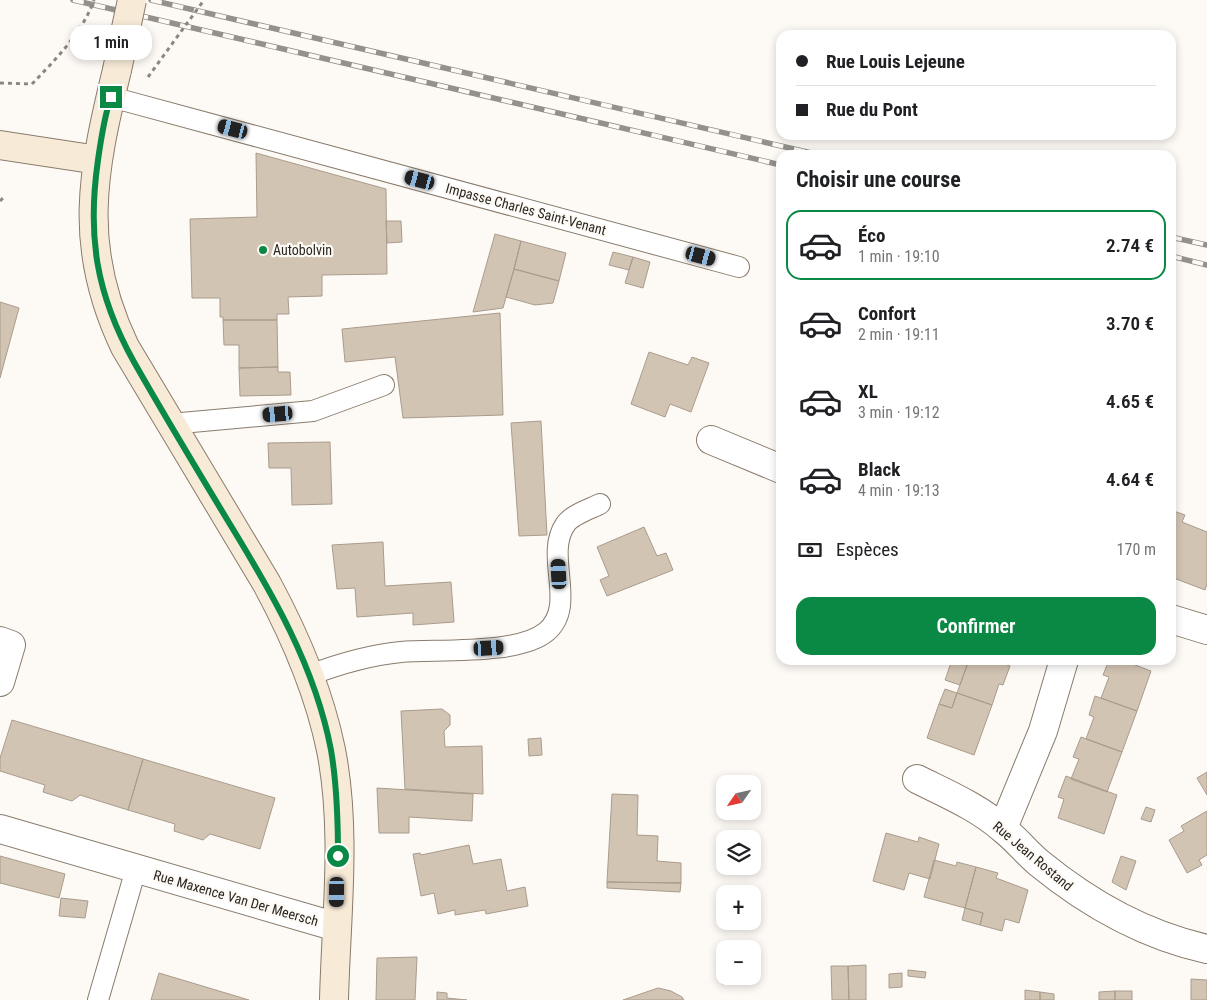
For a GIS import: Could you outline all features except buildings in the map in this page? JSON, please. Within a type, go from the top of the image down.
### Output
[{"type":"street","points":[[132,0],[115,107],[98,160],[92,212],[98,272],[115,326],[170,424],[267,584],[284,616],[310,675],[331,750],[338,820],[334,1000]]},
{"type":"street","points":[[0,145],[98,160]]},
{"type":"street","points":[[711,440],[776,467]]},
{"type":"street","points":[[1176,621],[1207,630]]},
{"type":"street","points":[[0,641],[11,645],[0,682]]},
{"type":"street","points":[[1003,828],[1043,731],[1063,665]]},
{"type":"street","name":"Rue Jean Rostand","points":[[918,779],[969,805],[1003,828],[1037,862],[1098,906],[1159,936],[1205,942]]},
{"type":"street","name":"Rue Maxence Van Der Meersch","points":[[0,829],[337,927]]},
{"type":"lane","name":"Impasse Charles Saint-Venant","points":[[115,107],[158,109],[739,267]]},
{"type":"lane","points":[[170,424],[314,411],[384,385]]},
{"type":"lane","points":[[310,675],[362,658],[400,652],[507,647],[534,640],[548,631],[561,608],[557,540],[565,523],[600,504]]},
{"type":"lane","name":"Rue Maxence Van Der Meersch","points":[[98,1000],[136,869]]},
{"type":"path","points":[[0,83],[32,84],[57,57],[86,16],[94,0]]},
{"type":"path","points":[[115,107],[204,0]]},
{"type":"railway","points":[[73,0],[776,164]]},
{"type":"railway","points":[[151,0],[798,150]]},
{"type":"railway","points":[[1176,238],[1207,245]]},
{"type":"railway","points":[[1176,257],[1207,265]]},
{"type":"place","name":"Autobolvin","points":[[263,250]]},
{"type":"route","points":[[111,97],[99,151],[92,212],[95,252],[103,294],[115,326],[134,362],[267,584],[284,616],[310,675],[331,750],[338,820],[338,856]]}]
